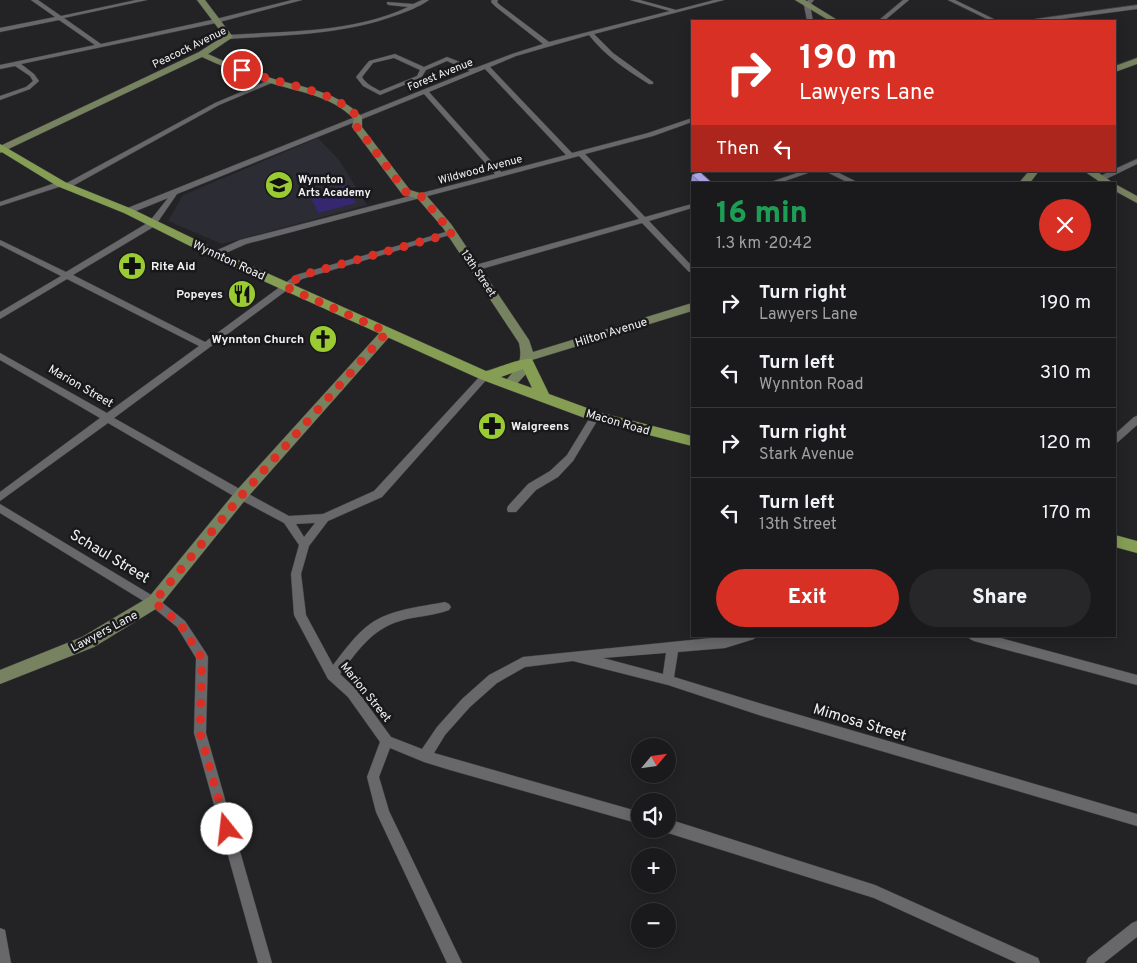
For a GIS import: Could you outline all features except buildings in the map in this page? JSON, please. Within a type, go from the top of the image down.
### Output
[{"type":"main road","name":"Wynnton Road","points":[[1,149],[64,185],[128,211],[286,287],[485,376],[545,399]]},
{"type":"main road","points":[[485,376],[509,370],[528,360],[545,399]]},
{"type":"main road","name":"Macon Road","points":[[545,399],[595,416],[691,441]]},
{"type":"main road","points":[[1116,541],[1137,547]]},
{"type":"street","points":[[34,0],[101,46]]},
{"type":"street","points":[[0,30],[144,0]]},
{"type":"street","points":[[201,0],[229,37]]},
{"type":"street","points":[[0,67],[216,21],[298,0]]},
{"type":"street","name":"Peacock Avenue","points":[[1,149],[202,54],[229,37],[337,29],[369,23],[426,0]]},
{"type":"street","points":[[494,0],[498,6],[547,44]]},
{"type":"street","points":[[633,0],[676,10]]},
{"type":"street","name":"Forest Avenue","points":[[128,211],[547,44],[721,0]]},
{"type":"street","points":[[799,0],[809,2],[834,20]]},
{"type":"street","points":[[882,20],[906,0]]},
{"type":"street","points":[[951,0],[993,20]]},
{"type":"street","points":[[1124,0],[1137,7]]},
{"type":"street","points":[[385,17],[388,1],[398,5],[418,4]]},
{"type":"street","points":[[809,2],[810,20]]},
{"type":"street","points":[[1042,20],[1137,7]]},
{"type":"street","points":[[591,33],[598,43],[628,68],[651,83]]},
{"type":"street","name":"13th Street","points":[[202,54],[258,77],[298,87],[339,102],[353,111],[359,119],[357,127],[406,192],[422,197],[452,233],[521,336],[525,344],[528,360]]},
{"type":"street","points":[[424,68],[420,77],[380,93],[368,87],[359,77],[371,62],[395,56],[424,68],[447,59],[476,71]]},
{"type":"street","points":[[1116,69],[1137,61]]},
{"type":"street","points":[[0,98],[28,88],[36,82],[32,75],[17,64]]},
{"type":"street","points":[[486,67],[571,156]]},
{"type":"street","points":[[217,104],[258,77]]},
{"type":"street","points":[[0,204],[64,185],[217,104],[272,81]]},
{"type":"street","points":[[426,92],[500,175]]},
{"type":"street","name":"Wildwood Avenue","points":[[216,254],[243,242],[422,197],[630,141],[691,120]]},
{"type":"street","points":[[580,153],[691,269]]},
{"type":"street","points":[[1116,171],[1137,162]]},
{"type":"street","points":[[775,182],[808,172]]},
{"type":"street","points":[[830,172],[853,182]]},
{"type":"street","points":[[1025,182],[1033,172]]},
{"type":"street","points":[[1091,172],[1107,182]]},
{"type":"street","points":[[1101,178],[1114,172]]},
{"type":"street","points":[[1116,187],[1137,200]]},
{"type":"street","points":[[0,316],[152,224],[176,193]]},
{"type":"street","points":[[475,268],[691,206]]},
{"type":"street","points":[[0,497],[299,277],[452,233]]},
{"type":"street","points":[[0,242],[206,346]]},
{"type":"street","name":"Hilton Avenue","points":[[528,360],[691,307]]},
{"type":"street","name":"Lawyers Lane","points":[[0,677],[88,642],[154,602],[241,496],[387,332]]},
{"type":"street","name":"Marion Street","points":[[0,356],[241,496],[288,520]]},
{"type":"street","points":[[509,385],[525,368],[528,360]]},
{"type":"street","points":[[324,518],[304,545],[288,520],[324,518],[378,494],[485,376]]},
{"type":"street","points":[[512,509],[532,487],[554,474],[570,458],[595,416]]},
{"type":"street","points":[[1116,439],[1137,419]]},
{"type":"street","name":"Schaul Street","points":[[0,508],[154,602],[180,624],[202,658],[200,733],[265,963]]},
{"type":"street","name":"Marion Street","points":[[304,545],[296,574],[300,615],[332,675],[352,693],[388,741],[373,777],[383,812],[455,963]]},
{"type":"street","points":[[332,675],[361,639],[375,626],[399,617],[445,607]]},
{"type":"street","points":[[424,756],[441,731],[460,710],[493,679],[523,662],[573,656],[724,644],[747,637]]},
{"type":"street","points":[[978,637],[1137,680]]},
{"type":"street","points":[[668,680],[673,648]]},
{"type":"street","name":"Mimosa Street","points":[[573,656],[668,680],[1137,820]]},
{"type":"street","points":[[388,741],[424,756],[631,815]]},
{"type":"street","points":[[676,829],[875,892],[1033,963]]},
{"type":"street","points":[[1093,963],[1137,928]]},
{"type":"street","points":[[0,935],[4,963]]},
{"type":"shaded area","name":"Wynnton Arts Academy","points":[[318,138],[339,160],[367,205],[222,244],[168,221],[183,195]]},
{"type":"shaded area","points":[[346,185],[356,203],[318,213],[308,192]]},
{"type":"place","name":"Wynnton Arts Academy","points":[[279,185]]},
{"type":"place","name":"Rite Aid","points":[[132,266]]},
{"type":"place","name":"Popeyes","points":[[242,294]]},
{"type":"place","name":"Wynnton Church","points":[[323,339]]},
{"type":"place","name":"Walgreens","points":[[492,426]]},
{"type":"route","points":[[227,829],[200,733],[202,658],[180,624],[154,602],[241,496],[387,332],[286,287],[299,277],[310,273],[452,233],[422,197],[406,192],[357,127],[359,119],[353,111],[339,102],[298,87],[261,78],[242,70]]}]
